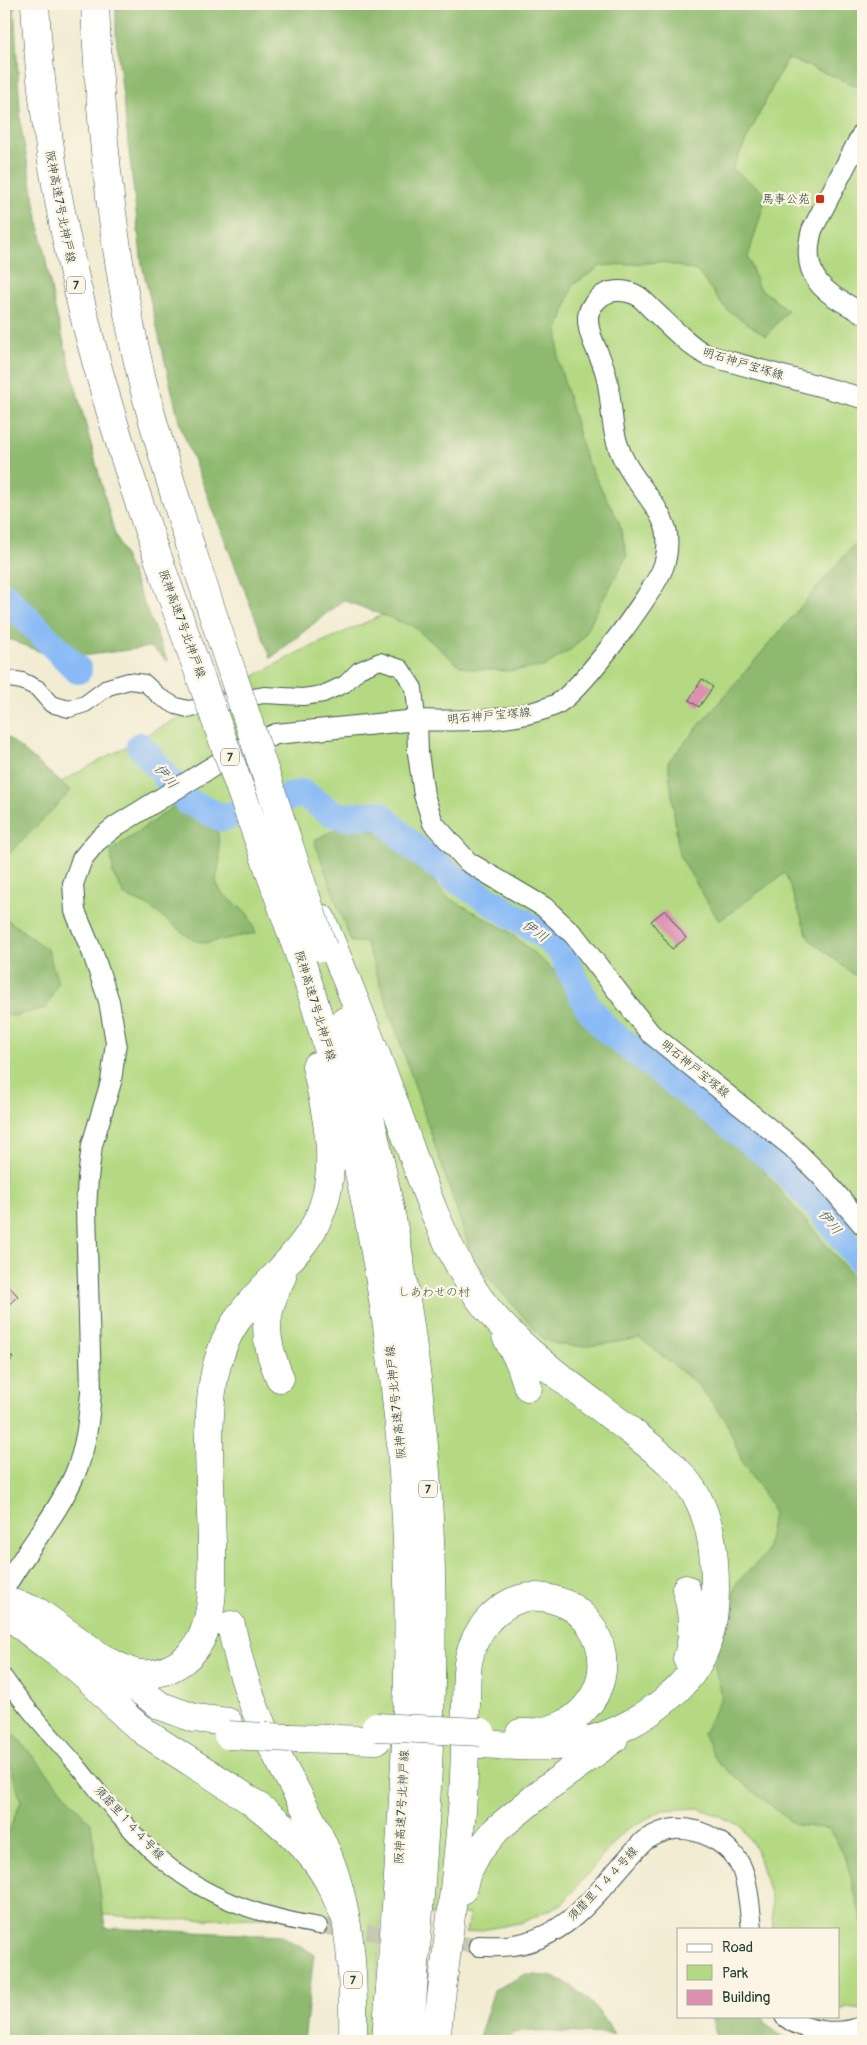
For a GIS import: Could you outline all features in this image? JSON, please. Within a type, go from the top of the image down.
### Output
[{"type":"highway","name":"阪神高速7号北神戸線","points":[[35,4],[39,65],[50,155],[68,250],[105,395],[158,558],[239,783],[312,952],[367,1098],[388,1194],[407,1297],[425,1454],[430,1556],[431,1681],[421,1888],[409,2041]]},
{"type":"highway","name":"阪神高速7号北神戸線","points":[[96,4],[98,92],[105,168],[117,250],[143,382],[191,548],[287,837],[312,952],[321,1019],[345,1106],[368,1208],[391,1348],[402,1454],[407,1556],[408,1678],[402,1824],[386,2041]]},
{"type":"highway","name":"7","points":[[91,1665],[134,1674],[155,1674],[177,1665],[187,1658],[201,1639],[209,1614],[212,1562],[209,1437],[216,1368],[225,1342],[241,1314],[292,1258],[316,1224],[326,1197],[330,1168],[330,1136],[305,1012],[312,952]]},
{"type":"highway","name":"7","points":[[312,952],[389,1091],[433,1213],[458,1265],[475,1293],[494,1318],[547,1365],[667,1460],[687,1482],[701,1507],[710,1535],[714,1566],[715,1604],[710,1633],[707,1646],[696,1667],[678,1688],[652,1710],[548,1787],[501,1825],[484,1843],[472,1863],[463,1885],[437,2033]]},
{"type":"highway","points":[[280,1378],[267,1344],[266,1320],[273,1295],[292,1258]]},
{"type":"highway","points":[[494,1318],[512,1347],[528,1387]]},
{"type":"highway","name":"7","points":[[4,1608],[25,1630],[142,1692],[171,1711],[228,1728],[481,1738],[544,1747],[573,1744],[613,1732],[652,1710],[676,1681],[688,1657],[693,1633],[693,1622],[686,1589]]},
{"type":"highway","name":"7","points":[[437,2033],[462,1799],[469,1655],[479,1633],[494,1613],[515,1601],[537,1596],[550,1598],[574,1608],[592,1625],[597,1635],[603,1662],[599,1687],[585,1708],[565,1724],[540,1732],[481,1738]]},
{"type":"highway","name":"7","points":[[4,1602],[24,1606],[38,1612],[91,1665],[124,1714],[145,1732],[258,1807],[292,1836],[309,1854],[325,1875],[346,1919],[353,1971],[353,2041]]},
{"type":"highway","points":[[231,1625],[239,1660],[256,1709],[312,1819],[329,1858],[346,1919]]},
{"type":"street","points":[[863,132],[812,230],[808,246],[809,267],[817,282],[833,297],[863,313]]},
{"type":"street","name":"明石神戸宝塚線","points":[[863,398],[706,355],[691,346],[636,294],[618,290],[602,295],[591,306],[588,318],[591,333],[605,372],[613,431],[618,447],[625,463],[652,501],[666,530],[667,551],[663,569],[649,594],[578,688],[558,704],[529,714],[466,720],[417,720],[418,753],[424,795],[433,823],[468,862],[544,908],[574,935],[650,1033],[792,1147],[863,1225]]},
{"type":"street","points":[[4,678],[22,681],[37,688],[51,704],[69,709],[85,704],[108,687],[129,681],[145,683],[160,697],[176,706],[188,709],[264,695],[303,697],[323,694],[345,684],[359,670],[380,661],[401,668],[414,688],[417,720],[276,734],[243,748],[158,800],[96,842],[82,859],[73,884],[75,911],[93,954],[109,1001],[116,1042],[111,1082],[92,1146],[88,1178],[86,1209],[90,1414],[82,1454],[67,1491],[4,1589]]},
{"type":"street","name":"須磨里１４４号線","points":[[4,1677],[127,1825],[172,1868],[202,1888],[241,1906],[262,1914],[319,1926]]},
{"type":"street","name":"須磨里１４４号線","points":[[479,1946],[515,1945],[550,1933],[565,1925],[580,1913],[645,1840],[672,1829],[699,1832],[720,1843],[734,1857],[744,1873],[752,1928]]},
{"type":"street","points":[[789,2018],[818,2031],[850,2032],[863,2026]]},
{"type":"green space","points":[[4,4],[14,4],[21,128],[55,309],[114,531],[168,662],[151,647],[58,659],[4,637]]},
{"type":"green space","points":[[116,4],[863,4],[863,88],[787,58],[732,169],[767,194],[748,257],[758,287],[788,310],[766,336],[726,309],[697,271],[661,262],[601,266],[573,285],[558,330],[558,360],[586,460],[619,522],[627,556],[582,638],[573,648],[543,667],[507,671],[472,669],[460,666],[414,627],[343,600],[271,658],[180,425],[142,265],[116,36]]},
{"type":"green space","name":"しあわせの村","points":[[863,4],[863,2009],[847,2007],[840,2010],[840,1928],[773,1928],[771,1897],[756,1849],[740,1825],[699,1808],[663,1810],[624,1831],[563,1903],[524,1922],[466,1933],[469,1914],[381,1916],[375,2041],[358,2041],[353,1916],[171,1920],[4,1907],[4,813],[297,653],[405,605],[539,319],[683,148],[763,62]]},
{"type":"green space","points":[[863,534],[863,982],[809,939],[785,873],[719,921],[679,855],[668,762]]},
{"type":"green space","points":[[4,734],[71,791],[5,858],[4,873]]},
{"type":"green space","points":[[177,804],[199,808],[209,814],[218,834],[220,859],[216,881],[221,892],[248,914],[256,933],[205,943],[193,940],[147,905],[125,896],[113,874],[111,851]]},
{"type":"green space","points":[[357,824],[389,836],[416,860],[447,897],[508,931],[558,974],[606,1039],[759,1165],[863,1289],[863,1924],[846,1859],[830,1829],[795,1825],[718,1763],[703,1734],[722,1696],[714,1664],[737,1582],[763,1557],[767,1547],[773,1513],[769,1502],[743,1464],[726,1420],[696,1383],[640,1338],[591,1346],[566,1345],[543,1339],[474,1261],[366,942],[351,942],[314,840],[345,825]]},
{"type":"green space","points":[[4,917],[48,950],[58,983],[46,1008],[13,1016],[4,1014]]},
{"type":"green space","points":[[4,1723],[91,1823],[105,1928],[282,1936],[314,1954],[304,2041],[4,2041],[4,1843],[21,1801],[4,1745]]},
{"type":"green space","points":[[524,1975],[550,1977],[567,1983],[590,2002],[604,2018],[614,2034],[524,2031],[513,2033],[506,2041],[478,2041],[494,1990]]},
{"type":"green space","points":[[712,2018],[763,2018],[768,2026],[789,2041],[720,2041]]},
{"type":"building","points":[[702,679],[713,687],[699,707],[689,700]]},
{"type":"building","points":[[665,910],[686,938],[672,949],[651,921]]},
{"type":"building","points":[[4,1281],[18,1296],[4,1309]]},
{"type":"building","points":[[4,1348],[13,1358],[4,1367]]},
{"type":"waterway","name":"伊川","points":[[4,596],[78,670]]},
{"type":"waterway","name":"伊川","points":[[140,746],[187,801],[222,818],[302,793],[330,812],[343,817],[379,814],[413,847],[454,878],[545,936],[561,951],[587,1005],[605,1028],[780,1165],[823,1212],[863,1264]]},
{"type":"tunnel","points":[[319,1926],[479,1946]]},
{"type":"place","name":"馬事公苑","points":[[820,199]]}]
